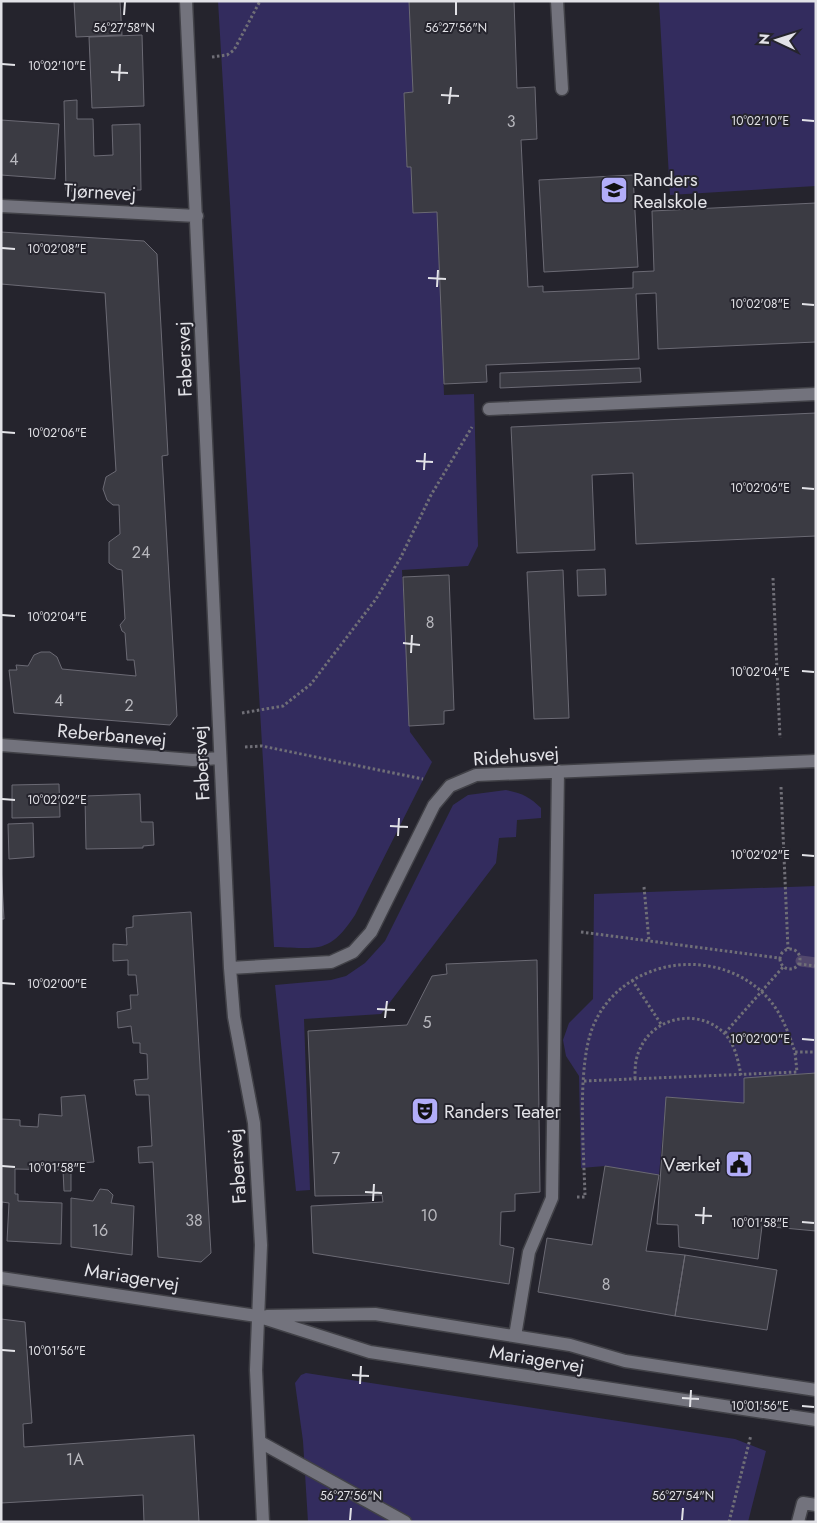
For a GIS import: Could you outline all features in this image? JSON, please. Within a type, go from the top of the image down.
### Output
[{"type":"street","name":"Fabersvej","points":[[186,1],[230,968],[234,1017],[254,1123],[261,1245],[256,1370],[263,1522]]},
{"type":"street","points":[[557,1],[562,89]]},
{"type":"street","name":"Tjørnevej","points":[[1,206],[197,216]]},
{"type":"street","points":[[489,409],[816,394]]},
{"type":"street","name":"Reberbanevej","points":[[1,745],[193,760],[219,753]]},
{"type":"street","name":"Ridehusvej","points":[[230,968],[331,962],[353,952],[372,932],[434,805],[450,786],[476,775],[816,761]]},
{"type":"street","points":[[515,1336],[529,1252],[552,1198],[558,772]]},
{"type":"street","name":"Mariagervej","points":[[1,1278],[258,1316],[375,1314],[570,1345],[625,1361],[816,1390]]},
{"type":"street","name":"Mariagervej","points":[[258,1316],[370,1352],[756,1413],[816,1420]]},
{"type":"street","points":[[260,1442],[405,1522]]},
{"type":"street","points":[[798,1522],[803,1503],[816,1505]]},
{"type":"path","points":[[189,59],[227,55],[234,50],[260,1]]},
{"type":"path","points":[[218,717],[283,706],[311,684],[376,599],[401,557],[431,495],[464,438],[489,409]]},
{"type":"path","points":[[773,578],[788,948]]},
{"type":"path","points":[[219,753],[262,746],[423,779],[444,793]]},
{"type":"path","points":[[644,887],[649,941]]},
{"type":"path","points":[[556,928],[779,958]]},
{"type":"path","points":[[779,958],[782,952],[788,948]]},
{"type":"path","points":[[788,948],[794,950],[799,955],[799,964]]},
{"type":"path","points":[[779,958],[783,967]]},
{"type":"path","points":[[552,1198],[585,1197],[584,1081],[585,1052],[594,1024],[610,999],[632,980],[659,968],[686,963],[723,970],[740,976],[763,993],[779,1012],[796,1052],[796,1072],[584,1081]]},
{"type":"path","points":[[783,967],[793,969],[799,964],[816,966]]},
{"type":"path","points":[[724,1033],[763,993],[783,967]]},
{"type":"path","points":[[632,980],[661,1024]]},
{"type":"path","points":[[635,1079],[635,1063],[640,1048],[661,1024],[676,1019],[694,1018],[712,1024],[724,1033],[738,1058],[741,1075]]},
{"type":"path","points":[[796,1052],[816,1052]]},
{"type":"path","points":[[729,1522],[756,1413]]},
{"type":"shaded area","points":[[218,1],[409,1],[413,92],[404,93],[407,167],[411,167],[413,213],[437,212],[444,395],[474,394],[478,546],[468,566],[402,570],[410,732],[432,762],[355,915],[337,937],[329,943],[312,948],[274,947]]},
{"type":"shaded area","points":[[659,1],[816,1],[816,186],[670,195]]},
{"type":"shaded area","points":[[506,790],[521,794],[533,801],[541,808],[541,818],[517,820],[516,837],[499,838],[496,863],[381,1014],[304,1019],[310,1190],[296,1191],[275,985],[331,980],[346,976],[365,963],[385,941],[453,805],[468,795]]},
{"type":"shaded area","points":[[816,886],[816,1073],[744,1078],[744,1103],[666,1097],[659,1175],[605,1166],[581,1168],[579,1076],[566,1056],[563,1040],[569,1023],[593,999],[594,894]]},
{"type":"shaded area","points":[[306,1373],[735,1439],[766,1451],[748,1522],[308,1522],[303,1441],[295,1383],[301,1375]]},
{"type":"building","points":[[74,1],[120,1],[122,35],[76,37]]},
{"type":"building","points":[[409,1],[514,1],[517,88],[535,87],[537,139],[521,140],[528,287],[543,286],[543,292],[633,288],[633,272],[654,271],[652,211],[816,203],[816,342],[658,349],[656,293],[636,294],[639,359],[486,365],[487,382],[444,384],[437,212],[413,213],[411,167],[407,167],[404,93],[413,92]]},
{"type":"building","points":[[142,35],[144,106],[92,108],[89,37]]},
{"type":"building","points":[[77,100],[77,119],[93,119],[94,156],[113,155],[112,125],[140,124],[141,190],[66,191],[64,101]]},
{"type":"building","points":[[1,120],[59,124],[55,179],[1,175]]},
{"type":"building","points":[[633,175],[638,267],[544,272],[539,180]]},
{"type":"building","points":[[1,232],[144,241],[157,254],[168,455],[162,456],[177,716],[170,725],[14,713],[9,670],[17,670],[16,665],[28,666],[34,655],[41,652],[50,652],[57,657],[62,669],[136,676],[134,660],[127,660],[125,633],[120,625],[125,619],[122,570],[109,563],[109,542],[120,534],[119,505],[113,505],[107,500],[103,489],[106,477],[116,471],[105,293],[1,284]]},
{"type":"building","points":[[640,368],[641,382],[500,388],[500,373]]},
{"type":"building","points":[[816,413],[816,536],[636,544],[633,473],[592,475],[595,550],[517,553],[511,427]]},
{"type":"building","points":[[605,569],[606,595],[578,596],[577,570]]},
{"type":"building","points":[[563,570],[569,718],[534,719],[527,572]]},
{"type":"building","points":[[449,575],[454,710],[444,711],[444,724],[409,726],[403,577]]},
{"type":"building","points":[[59,784],[60,817],[12,818],[12,785]]},
{"type":"building","points":[[140,794],[141,822],[153,822],[154,845],[143,846],[143,848],[86,849],[85,796]]},
{"type":"building","points":[[33,823],[34,857],[9,859],[8,824]]},
{"type":"building","points":[[1,865],[4,919],[1,919]]},
{"type":"building","points":[[191,912],[211,1253],[201,1262],[158,1257],[153,1162],[139,1163],[138,1147],[152,1146],[149,1095],[136,1095],[134,1080],[148,1079],[147,1054],[140,1053],[140,1043],[133,1043],[131,1026],[118,1028],[117,1012],[131,1009],[130,995],[138,995],[136,975],[128,975],[128,960],[113,961],[113,944],[127,945],[126,928],[133,927],[133,916]]},
{"type":"building","name":"Randers Teater","points":[[537,960],[540,1192],[515,1194],[515,1211],[501,1212],[500,1245],[514,1248],[509,1284],[313,1253],[311,1206],[383,1202],[382,1195],[315,1196],[308,1031],[407,1025],[432,976],[447,974],[446,964]]},
{"type":"building","name":"Værket","points":[[816,1073],[816,1231],[762,1226],[758,1259],[679,1247],[678,1225],[657,1224],[666,1097],[744,1103],[744,1078]]},
{"type":"building","points":[[85,1095],[94,1162],[68,1164],[68,1169],[71,1169],[71,1191],[64,1191],[63,1170],[15,1169],[15,1194],[18,1194],[18,1201],[62,1203],[61,1244],[7,1241],[9,1203],[2,1202],[1,1217],[1,1119],[20,1120],[20,1126],[38,1127],[39,1114],[62,1116],[61,1097]]},
{"type":"building","points":[[605,1166],[659,1175],[646,1251],[685,1255],[675,1316],[538,1292],[547,1238],[592,1245]]},
{"type":"building","points":[[100,1189],[108,1190],[113,1195],[111,1203],[134,1206],[132,1255],[71,1247],[71,1198],[93,1201]]},
{"type":"building","points":[[685,1255],[777,1270],[767,1330],[675,1316]]},
{"type":"building","points":[[1,1319],[25,1322],[32,1423],[23,1424],[24,1447],[194,1435],[199,1522],[144,1522],[143,1495],[1,1503]]},
{"type":"waterway","points":[[801,961],[816,963]]},
{"type":"place","name":"Randers Realskole","points":[[614,190]]},
{"type":"place","name":"Randers Teater","points":[[425,1111]]},
{"type":"place","name":"Værket","points":[[739,1164]]}]
